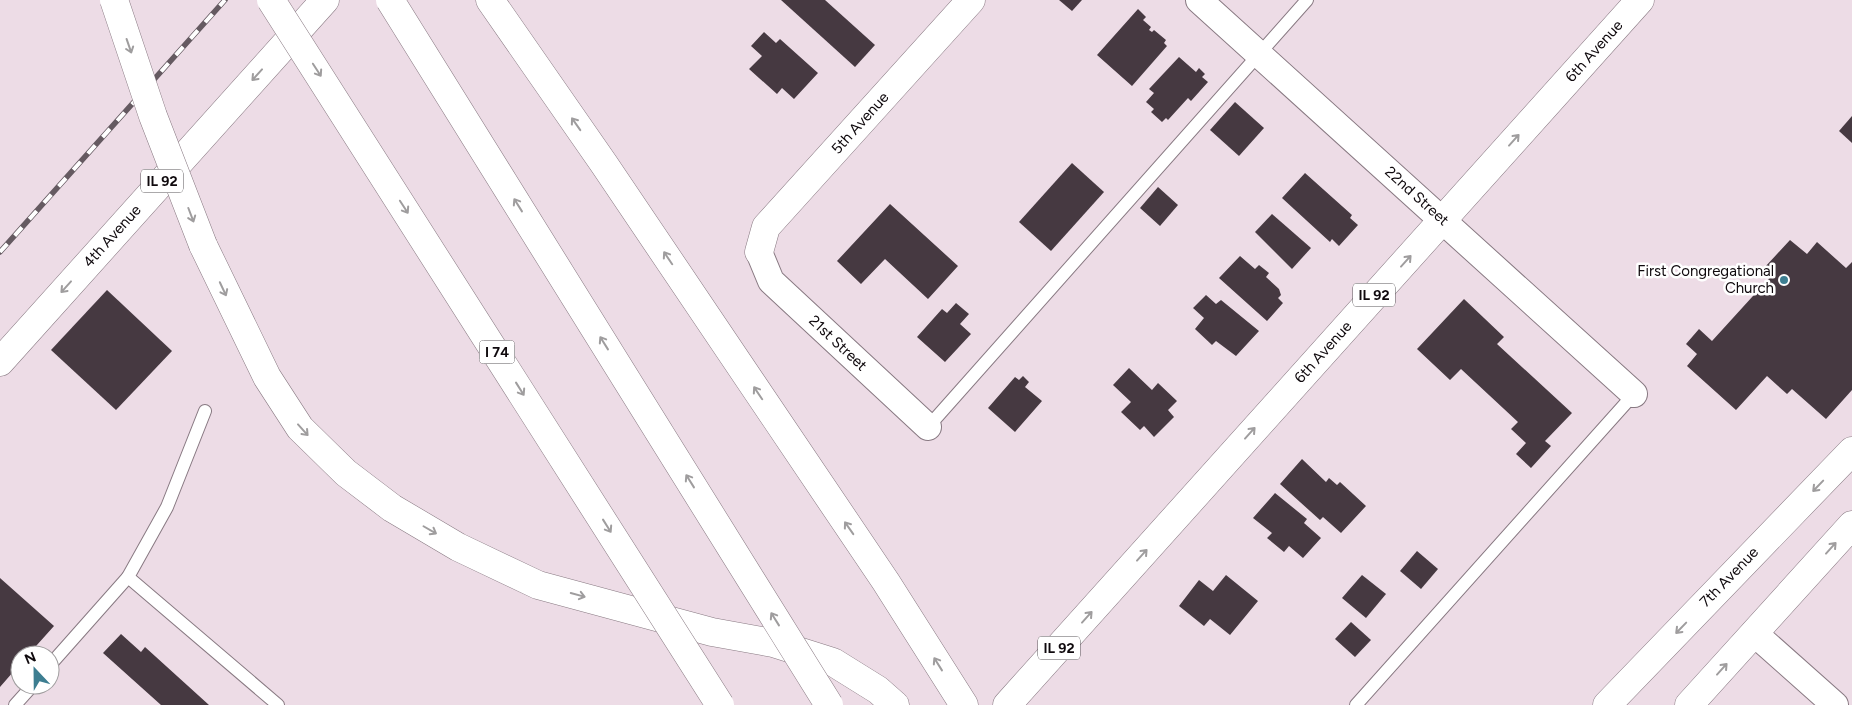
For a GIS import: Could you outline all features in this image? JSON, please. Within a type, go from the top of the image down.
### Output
[{"type":"main road","points":[[114,0],[153,116],[203,245],[238,322],[267,377],[300,428],[346,473],[392,508],[458,547],[538,585],[712,632],[773,643],[833,662],[878,690],[895,705]]},
{"type":"main road","name":"I 74","points":[[271,0],[720,705]]},
{"type":"main road","name":"4th Avenue","points":[[0,362],[325,0]]},
{"type":"main road","points":[[390,0],[829,705]]},
{"type":"main road","points":[[490,0],[604,164],[886,582],[964,705]]},
{"type":"main road","name":"5th Avenue","points":[[759,252],[766,227],[971,0]]},
{"type":"main road","name":"6th Avenue","points":[[1007,705],[1640,0]]},
{"type":"main road","name":"7th Avenue","points":[[1607,705],[1852,451]]},
{"type":"main road","points":[[1689,705],[1852,525]]},
{"type":"street","name":"22nd Street","points":[[1199,0],[1260,53],[1634,394]]},
{"type":"street","name":"21st Street","points":[[759,252],[771,281],[928,427]]},
{"type":"street","points":[[1754,633],[1835,705]]},
{"type":"lane","points":[[928,427],[1307,0]]},
{"type":"lane","points":[[1356,705],[1634,394]]},
{"type":"lane","points":[[60,655],[128,577],[167,507],[205,411]]},
{"type":"lane","points":[[128,577],[278,705]]},
{"type":"lane","points":[[15,705],[24,695]]},
{"type":"building","points":[[781,0],[825,0],[875,45],[855,67]]},
{"type":"building","points":[[1059,0],[1082,0],[1072,11]]},
{"type":"building","points":[[1138,9],[1146,17],[1143,20],[1151,27],[1149,30],[1152,32],[1154,30],[1166,40],[1164,43],[1167,46],[1132,86],[1097,55]]},
{"type":"building","points":[[764,32],[776,43],[780,39],[818,73],[794,99],[782,88],[777,94],[749,69],[762,56],[751,46]]},
{"type":"building","points":[[1179,57],[1196,72],[1199,68],[1205,74],[1202,77],[1208,82],[1191,101],[1188,98],[1168,120],[1166,118],[1162,122],[1151,112],[1154,109],[1146,102],[1154,93],[1149,89]]},
{"type":"building","points":[[1235,102],[1264,128],[1239,156],[1210,130]]},
{"type":"building","points":[[1852,116],[1852,143],[1839,131]]},
{"type":"building","points":[[1072,163],[1104,192],[1051,251],[1019,222]]},
{"type":"building","points":[[1305,173],[1352,215],[1350,218],[1358,225],[1339,246],[1332,239],[1330,242],[1282,198]]},
{"type":"building","points":[[1158,187],[1178,205],[1160,226],[1140,208]]},
{"type":"building","points":[[890,204],[958,266],[928,299],[885,259],[861,284],[837,261]]},
{"type":"building","points":[[1272,214],[1311,248],[1292,269],[1255,232]]},
{"type":"building","points":[[1790,240],[1807,254],[1817,242],[1846,268],[1852,262],[1852,390],[1826,419],[1792,389],[1787,394],[1767,376],[1736,410],[1687,366],[1697,354],[1686,344],[1699,329],[1712,341],[1773,274],[1765,267]]},
{"type":"building","points":[[1240,256],[1255,269],[1259,265],[1269,273],[1266,277],[1279,289],[1281,295],[1278,298],[1283,303],[1267,321],[1219,278]]},
{"type":"building","points":[[107,290],[172,351],[116,410],[51,350]]},
{"type":"building","points":[[1206,295],[1216,304],[1221,300],[1259,331],[1236,356],[1216,341],[1212,345],[1195,329],[1204,318],[1193,308]]},
{"type":"building","points":[[1464,299],[1504,337],[1497,344],[1572,413],[1545,441],[1551,446],[1531,468],[1516,454],[1526,443],[1511,429],[1518,422],[1461,369],[1450,380],[1417,349]]},
{"type":"building","points":[[956,303],[969,314],[960,324],[971,334],[945,362],[917,337],[942,309],[947,313]]},
{"type":"building","points":[[1129,368],[1152,390],[1158,383],[1177,401],[1168,410],[1174,417],[1154,437],[1144,426],[1140,430],[1121,412],[1131,402],[1113,385]]},
{"type":"building","points":[[1023,376],[1029,382],[1025,387],[1042,401],[1015,432],[988,408],[1015,377],[1019,380]]},
{"type":"building","points":[[1302,459],[1326,482],[1329,478],[1337,485],[1340,482],[1366,506],[1341,533],[1323,517],[1320,520],[1280,484]]},
{"type":"building","points":[[1275,493],[1307,519],[1304,523],[1321,538],[1303,558],[1289,546],[1284,552],[1267,538],[1272,533],[1253,518]]},
{"type":"building","points":[[1417,551],[1438,569],[1421,589],[1400,571]]},
{"type":"building","points":[[1226,575],[1258,601],[1230,635],[1210,619],[1204,626],[1179,606],[1199,580],[1213,591]]},
{"type":"building","points":[[1362,575],[1386,594],[1366,618],[1342,598]]},
{"type":"building","points":[[0,578],[54,626],[37,645],[10,645],[10,676],[0,687]]},
{"type":"building","points":[[1351,622],[1371,640],[1355,657],[1335,639]]},
{"type":"building","points":[[121,634],[141,652],[145,647],[209,705],[161,705],[103,653]]},
{"type":"railway","points":[[0,252],[225,0]]},
{"type":"place","name":"First Congregational Church","points":[[1784,280]]}]
